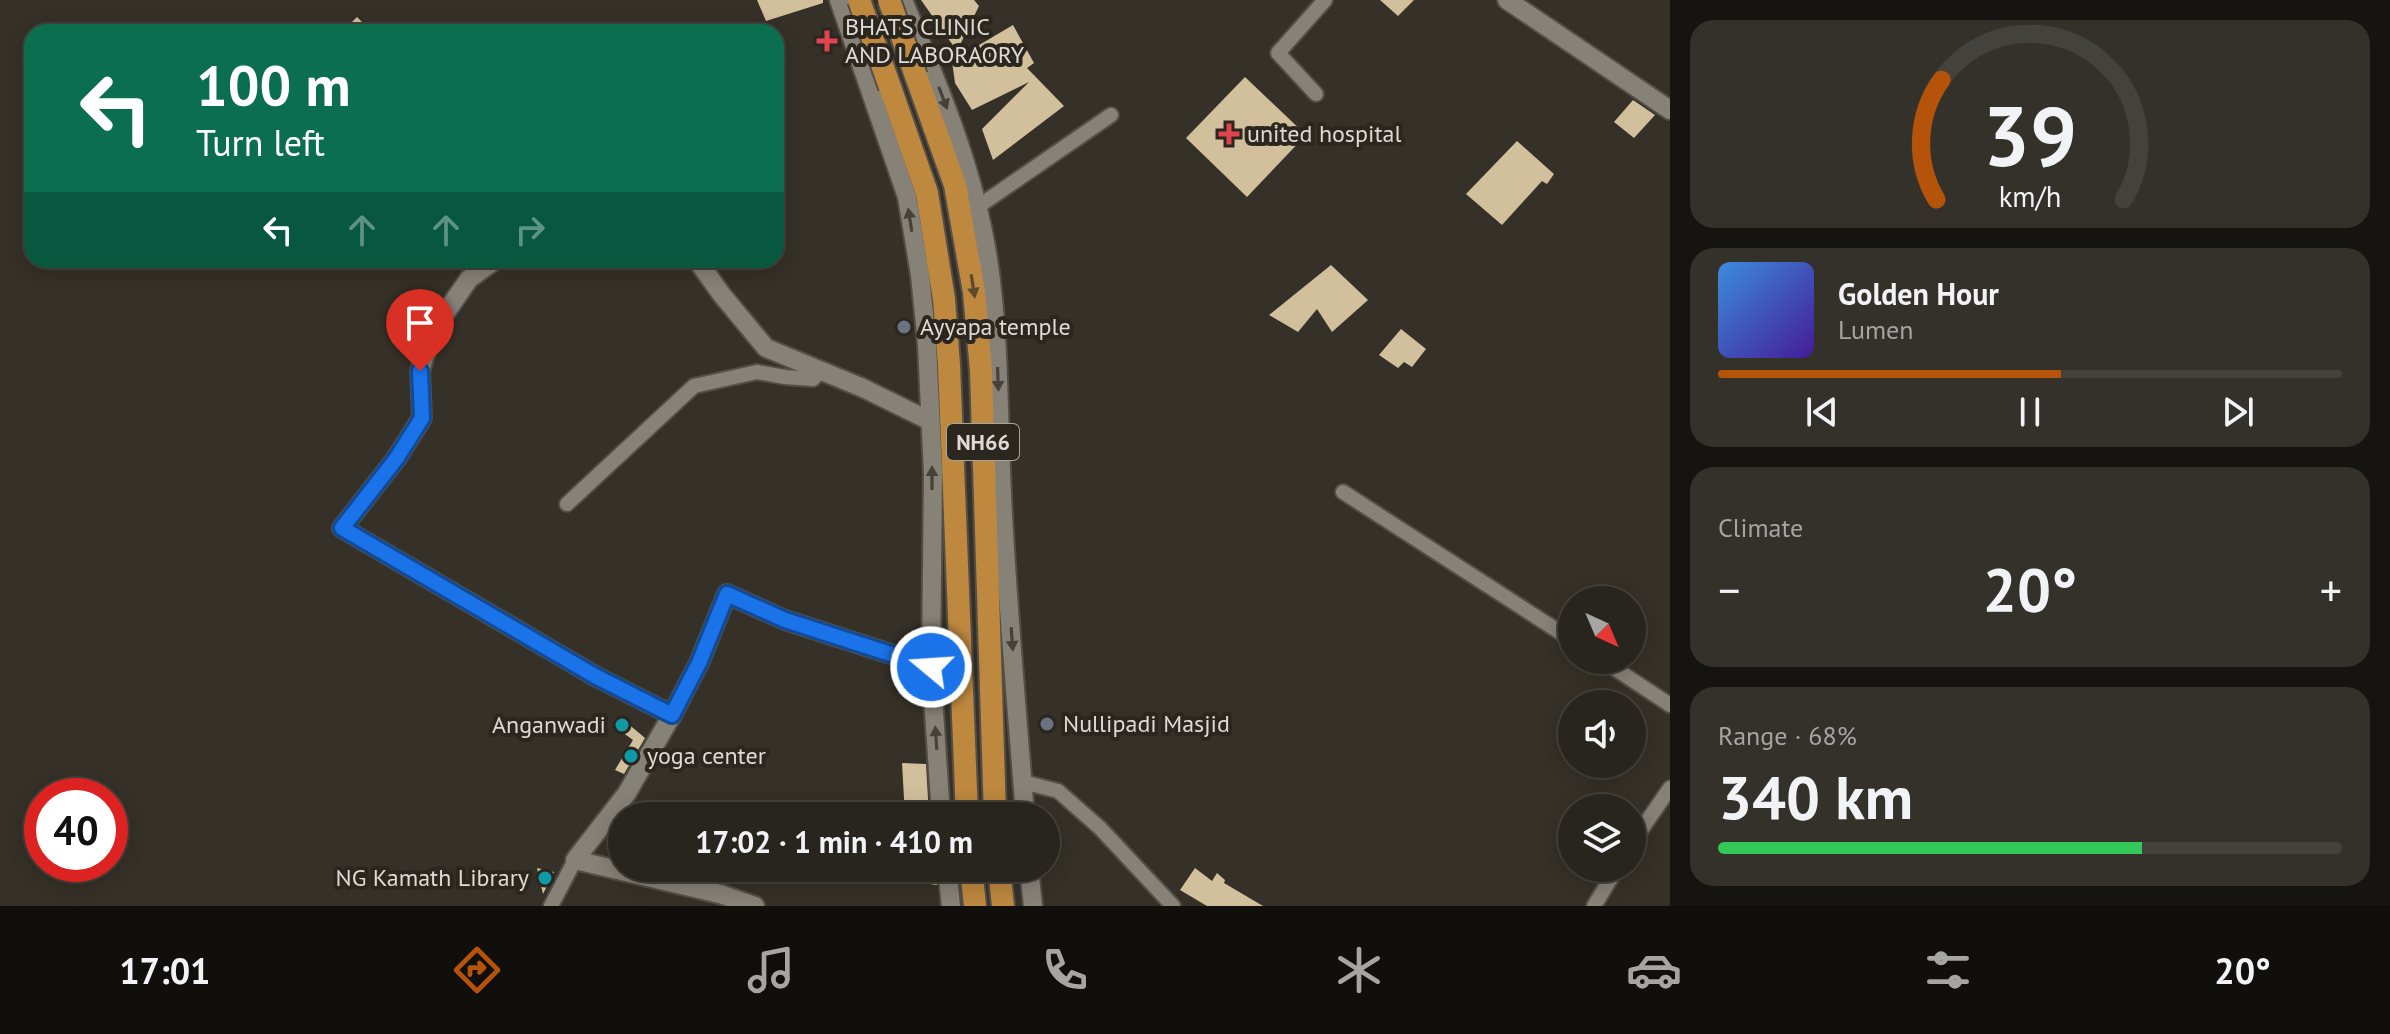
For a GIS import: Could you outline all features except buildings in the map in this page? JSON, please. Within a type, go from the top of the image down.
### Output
[{"type":"highway","name":"NH66","points":[[859,0],[927,193],[944,299],[966,802]]},
{"type":"highway","name":"NH66","points":[[889,0],[955,185],[974,292],[981,371],[995,802]]},
{"type":"highway","points":[[972,882],[975,906]]},
{"type":"highway","points":[[1000,882],[1003,906]]},
{"type":"street","points":[[839,0],[907,197],[920,275],[927,344],[933,473],[931,667],[940,802]]},
{"type":"street","points":[[903,0],[946,105],[988,258],[1024,802]]},
{"type":"street","points":[[1316,94],[1278,53],[1325,0]]},
{"type":"street","points":[[1507,0],[1670,110]]},
{"type":"street","points":[[976,208],[1111,115]]},
{"type":"street","points":[[484,268],[469,279],[432,332],[420,371],[422,418],[396,459],[342,528],[595,676],[672,715]]},
{"type":"street","points":[[703,268],[766,348],[863,388],[930,421]]},
{"type":"street","points":[[567,504],[694,386],[757,372],[813,379],[820,372]]},
{"type":"street","points":[[1343,492],[1558,631]]},
{"type":"street","points":[[551,906],[575,860],[627,793],[672,715],[699,663],[727,594],[785,620],[931,667]]},
{"type":"street","points":[[1623,674],[1670,705]]},
{"type":"street","points":[[1023,782],[1058,791],[1100,828],[1173,906]]},
{"type":"street","points":[[1646,823],[1670,788]]},
{"type":"street","points":[[575,860],[720,894],[755,906]]},
{"type":"street","points":[[948,882],[951,906]]},
{"type":"street","points":[[1030,882],[1033,906]]},
{"type":"street","points":[[1594,906],[1609,882]]},
{"type":"place","name":"BHATS CLINIC AND LABORAORY","points":[[827,41]]},
{"type":"place","name":"united hospital","points":[[1229,134]]},
{"type":"place","name":"Ayyapa temple","points":[[904,327]]},
{"type":"place","name":"Nullipadi Masjid","points":[[1047,724]]},
{"type":"place","name":"Anganwadi","points":[[622,725]]},
{"type":"place","name":"yoga center","points":[[631,756]]},
{"type":"place","name":"NG Kamath Library","points":[[545,878]]},
{"type":"route","points":[[420,371],[422,418],[396,459],[342,528],[595,676],[672,715],[699,663],[727,594],[785,620],[931,667]]}]
